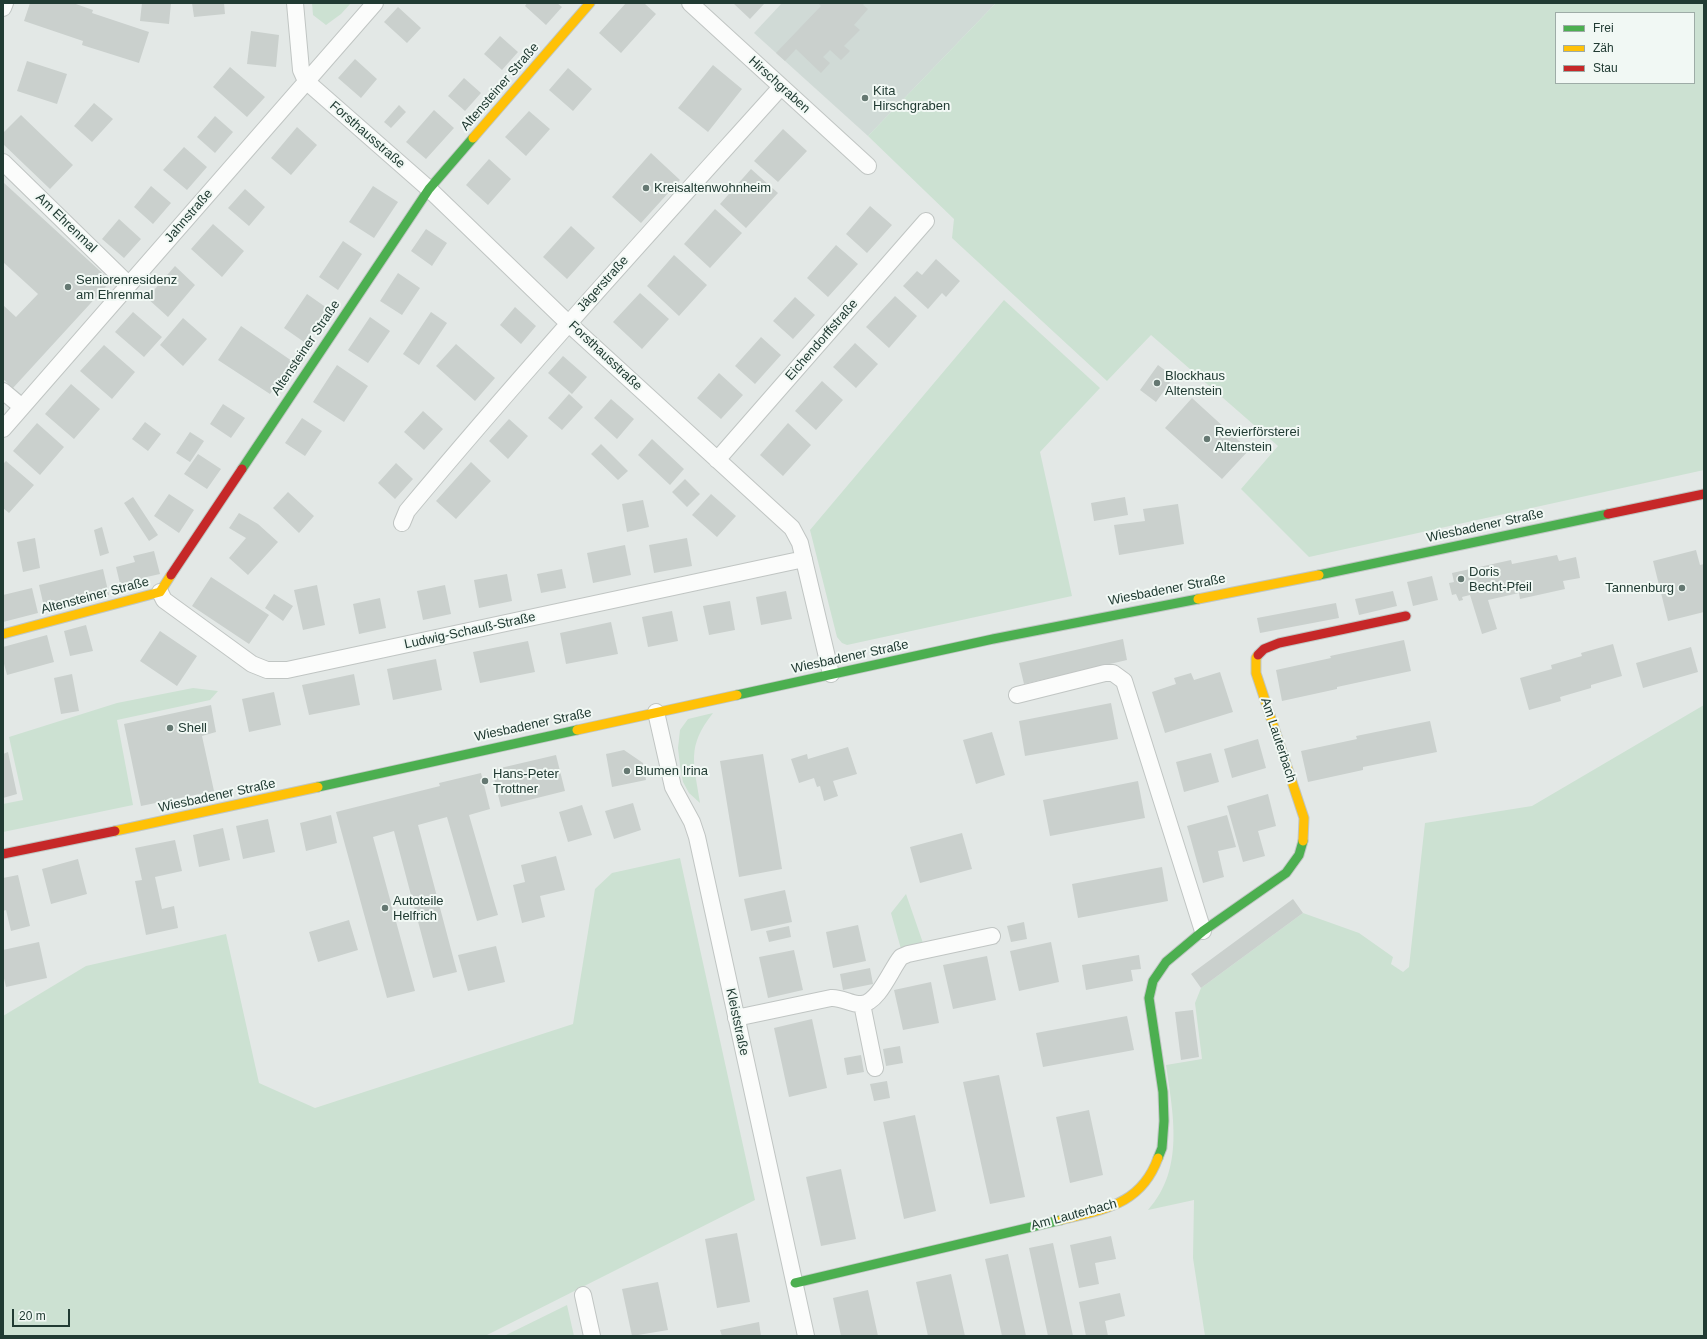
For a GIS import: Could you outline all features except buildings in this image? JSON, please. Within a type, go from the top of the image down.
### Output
[{"type":"street","points":[[3,8],[5,3]]},
{"type":"street","points":[[295,3],[301,70],[306,82]]},
{"type":"street","name":"Jahnstraße","points":[[3,429],[375,3]]},
{"type":"street","name":"Altensteiner Straße","points":[[3,634],[160,592],[429,189],[590,3]]},
{"type":"street","name":"Hirschgraben","points":[[690,3],[868,166]]},
{"type":"street","name":"Forsthausstraße","points":[[306,82],[429,189],[568,323],[792,528],[800,542],[831,674]]},
{"type":"street","name":"Jägerstraße","points":[[402,523],[407,511],[568,323],[781,87]]},
{"type":"street","name":"Am Ehrenmal","points":[[3,162],[129,285]]},
{"type":"street","name":"Eichendorffstraße","points":[[717,460],[926,221]]},
{"type":"street","points":[[3,391],[22,408]]},
{"type":"street","name":"Wiesbadener Straße","points":[[3,854],[259,800],[831,674],[1110,615],[1293,580],[1704,494]]},
{"type":"street","name":"Ludwig-Schauß-Straße","points":[[160,592],[164,600],[252,664],[267,670],[287,670],[804,559]]},
{"type":"street","name":"Am Lauterbach","points":[[794,1283],[1110,1208],[1132,1197],[1149,1180],[1156,1167],[1162,1147],[1164,1129],[1163,1097],[1149,998],[1153,981],[1166,962],[1203,931],[1286,873],[1294,865],[1300,855],[1304,843],[1304,818],[1256,673],[1256,658],[1259,653],[1279,643],[1406,616]]},
{"type":"street","points":[[1017,694],[1105,673],[1113,673],[1124,681],[1203,931]]},
{"type":"street","name":"Kleiststraße","points":[[656,712],[673,787],[692,822],[697,838],[806,1336]]},
{"type":"street","points":[[736,1018],[832,998],[838,998],[850,1003],[862,1004],[875,996],[902,957],[908,954],[992,936]]},
{"type":"street","points":[[862,1004],[874,1068]]},
{"type":"street","points":[[583,1295],[592,1336]]},
{"type":"shaded area","name":"Kita Hirschgraben","points":[[782,3],[996,3],[868,136],[754,33]]},
{"type":"green space","points":[[312,3],[351,3],[341,14],[326,25],[313,15]]},
{"type":"green space","points":[[996,3],[1704,3],[1704,470],[1309,557],[1241,489],[1278,446],[1151,335],[1107,381],[952,238],[954,219],[868,136]]},
{"type":"green space","points":[[1004,300],[1100,388],[1040,452],[1072,596],[847,645],[842,643],[837,637],[810,530]]},
{"type":"green space","points":[[193,688],[218,691],[210,700],[117,720],[133,805],[3,832],[3,804],[23,800],[9,737],[117,703]]},
{"type":"green space","points":[[1704,705],[1704,1336],[1205,1336],[1193,1258],[1194,1200],[1148,1210],[1160,1194],[1172,1159],[1174,1140],[1173,1122],[1166,1065],[1202,1059],[1195,1003],[1201,988],[1303,913],[1359,933],[1393,957],[1391,964],[1403,972],[1409,967],[1425,823],[1532,806]]},
{"type":"green space","points":[[713,713],[704,725],[695,746],[694,766],[700,803],[689,793],[683,782],[678,748],[680,730],[688,719]]},
{"type":"green space","points":[[680,858],[755,1200],[485,1336],[3,1336],[3,1016],[86,966],[226,934],[259,1083],[315,1108],[573,1024],[595,889],[612,873]]},
{"type":"green space","points":[[906,894],[923,943],[901,949],[891,913]]},
{"type":"green space","points":[[567,1305],[574,1336],[504,1336]]},
{"type":"traffic: fast","points":[[242,469],[429,189],[473,138]]},
{"type":"traffic: fast","points":[[1319,575],[1608,514]]},
{"type":"traffic: fast","points":[[737,695],[993,639],[1198,599]]},
{"type":"traffic: fast","points":[[318,787],[577,730]]},
{"type":"traffic: fast","points":[[1158,1158],[1162,1148],[1164,1121],[1163,1092],[1149,998],[1153,981],[1166,962],[1203,931],[1286,873],[1299,855],[1303,841]]},
{"type":"traffic: fast","points":[[795,1283],[1061,1220]]},
{"type":"traffic: slow","points":[[473,138],[590,3]]},
{"type":"traffic: slow","points":[[3,634],[160,592],[171,575]]},
{"type":"traffic: slow","points":[[1198,599],[1319,575]]},
{"type":"traffic: slow","points":[[1258,655],[1256,658],[1256,673],[1304,818],[1303,841]]},
{"type":"traffic: slow","points":[[577,730],[737,695]]},
{"type":"traffic: slow","points":[[115,831],[318,787]]},
{"type":"traffic: slow","points":[[1061,1220],[1106,1208],[1131,1195],[1142,1186],[1151,1174],[1158,1158]]},
{"type":"traffic: jam","points":[[171,575],[242,469]]},
{"type":"traffic: jam","points":[[1608,514],[1704,494]]},
{"type":"traffic: jam","points":[[1258,655],[1264,649],[1279,643],[1406,616]]},
{"type":"traffic: jam","points":[[3,854],[115,831]]},
{"type":"place","name":"Kita Hirschgraben","points":[[865,98]]},
{"type":"place","name":"Kreisaltenwohnheim","points":[[646,188]]},
{"type":"place","name":"Seniorenresidenz am Ehrenmal","points":[[68,287]]},
{"type":"place","name":"Blockhaus Altenstein","points":[[1157,383]]},
{"type":"place","name":"Revierförsterei Altenstein","points":[[1207,439]]},
{"type":"place","name":"Doris Becht-Pfeil","points":[[1461,579]]},
{"type":"place","name":"Tannenburg","points":[[1682,588]]},
{"type":"place","name":"Shell","points":[[170,728]]},
{"type":"place","name":"Blumen Irina","points":[[627,771]]},
{"type":"place","name":"Hans-Peter Trottner","points":[[485,781]]},
{"type":"place","name":"Autoteile Helfrich","points":[[385,908]]}]
